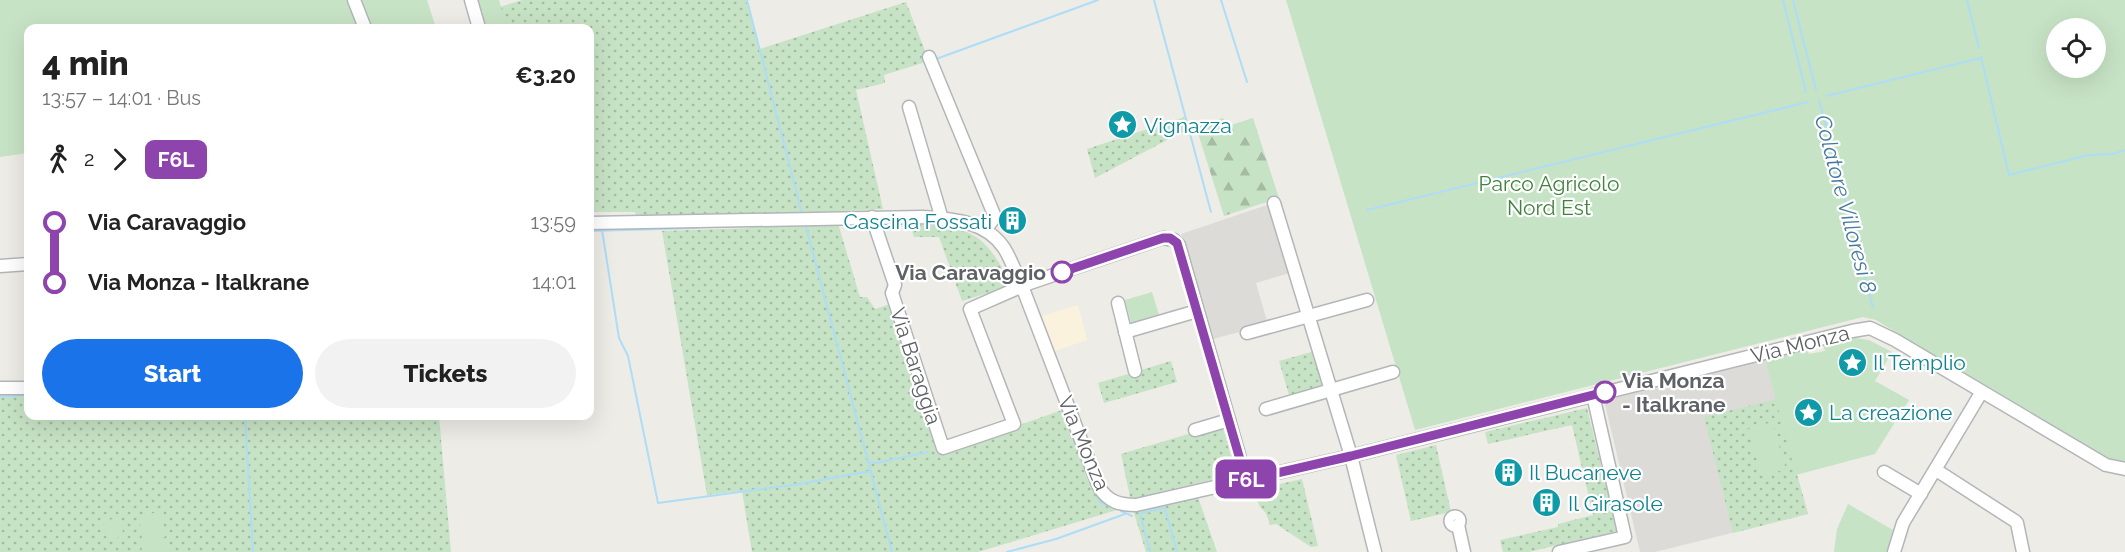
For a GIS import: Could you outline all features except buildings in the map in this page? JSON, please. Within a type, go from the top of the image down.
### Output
[{"type":"street","points":[[354,0],[363,24]]},
{"type":"street","points":[[471,0],[478,24]]},
{"type":"street","points":[[929,57],[995,217],[985,230]]},
{"type":"street","points":[[909,106],[942,219]]},
{"type":"street","points":[[1274,203],[1351,456],[1374,552]]},
{"type":"street","name":"Via Monza","points":[[594,223],[872,217],[942,219],[965,222],[985,230],[1003,247],[1022,286],[1099,487],[1106,497],[1119,504],[1136,505],[1351,456],[1870,328],[1895,340],[2106,465],[2125,469]]},
{"type":"street","name":"Via Baraggia","points":[[872,217],[895,285],[892,293],[943,448],[1014,424],[970,309],[1022,286]]},
{"type":"street","points":[[1022,286],[1163,238],[1174,240],[1179,246],[1246,480]]},
{"type":"street","points":[[0,266],[24,264]]},
{"type":"street","points":[[1247,333],[1309,318],[1367,300]]},
{"type":"street","points":[[1118,303],[1135,371]]},
{"type":"street","points":[[1125,332],[1197,311]]},
{"type":"street","points":[[1266,409],[1393,372]]},
{"type":"street","points":[[0,388],[24,387]]},
{"type":"street","points":[[1894,552],[1904,523],[1981,393]]},
{"type":"street","points":[[1558,552],[1625,537],[1593,395]]},
{"type":"street","points":[[1195,430],[1229,420]]},
{"type":"street","points":[[1936,470],[2015,521],[2023,552]]},
{"type":"street","points":[[1884,472],[1921,494]]},
{"type":"street","points":[[1458,525],[1464,552]]},
{"type":"shaded area","points":[[1270,204],[1293,272],[1256,283],[1267,321],[1243,331],[1213,339],[1181,234]]},
{"type":"shaded area","points":[[1078,305],[1087,340],[1055,351],[1042,316]]},
{"type":"shaded area","points":[[1765,360],[1808,514],[1655,552],[1640,552],[1604,400],[1678,382],[1679,385],[1684,384],[1707,378],[1706,373]]},
{"type":"green space","points":[[0,0],[427,0],[435,24],[24,24],[24,154],[0,157]]},
{"type":"green space","points":[[471,0],[499,0],[506,24],[479,24]]},
{"type":"green space","points":[[522,0],[746,0],[760,49],[906,2],[929,61],[884,75],[885,83],[856,90],[883,209],[841,211],[837,220],[860,297],[867,297],[875,309],[890,304],[940,453],[1065,409],[1097,490],[1117,510],[978,552],[752,552],[742,491],[707,495],[662,231],[750,228],[750,223],[637,220],[635,212],[594,212],[594,24],[484,24],[480,13]]},
{"type":"green space","name":"Parco Agricolo Nord Est","points":[[1286,0],[2125,0],[2125,461],[2107,461],[1876,320],[1863,317],[1415,430]]},
{"type":"green space","points":[[1184,117],[1188,129],[1095,178],[1087,149]]},
{"type":"green space","points":[[1223,118],[1228,126],[1253,118],[1279,198],[1224,216],[1196,127]]},
{"type":"green space","points":[[910,225],[961,230],[973,235],[993,253],[1011,286],[962,301],[939,237],[914,237]]},
{"type":"green space","points":[[1152,292],[1160,318],[1132,326],[1125,300]]},
{"type":"green space","points":[[1855,338],[1869,340],[1892,352],[1875,381],[1909,400],[1875,454],[1796,475],[1765,360],[1807,350],[1809,354],[1825,351],[1823,345]]},
{"type":"green space","points":[[1315,351],[1327,388],[1290,398],[1279,361]]},
{"type":"green space","points":[[1171,361],[1177,382],[1104,403],[1098,383]]},
{"type":"green space","points":[[24,393],[24,420],[439,420],[451,552],[0,552],[0,395]]},
{"type":"green space","points":[[1776,399],[1808,514],[1733,533],[1704,417]]},
{"type":"green space","points":[[1587,408],[1617,531],[1529,552],[1503,552],[1500,540],[1558,527],[1558,524],[1593,515],[1572,425],[1488,444],[1485,432]]},
{"type":"green space","points":[[1772,422],[1786,469],[1762,476],[1748,429]]},
{"type":"green space","points":[[1222,424],[1236,474],[1135,498],[1130,497],[1121,454]]},
{"type":"green space","points":[[1436,445],[1451,512],[1411,521],[1396,455]]},
{"type":"green space","points":[[1302,479],[1318,546],[1311,547],[1276,524],[1270,525],[1253,490]]},
{"type":"green space","points":[[1197,494],[1217,552],[1146,552],[1133,510]]},
{"type":"green space","points":[[1848,504],[1893,530],[1888,552],[1834,552],[1837,529]]},
{"type":"green space","points":[[162,512],[165,537],[142,539],[139,515]]},
{"type":"green space","points":[[113,519],[120,522],[123,529],[120,536],[113,539],[106,536],[103,529],[106,522]]},
{"type":"green space","points":[[166,539],[167,552],[142,552],[141,542]]},
{"type":"waterway","points":[[747,0],[802,214]]},
{"type":"waterway","points":[[936,59],[1098,0]]},
{"type":"waterway","points":[[1154,0],[1211,212]]},
{"type":"waterway","points":[[1221,0],[1247,82]]},
{"type":"waterway","points":[[1783,0],[1806,92]]},
{"type":"waterway","name":"Colatore Villoresi 8","points":[[1793,0],[1816,90]]},
{"type":"waterway","points":[[1967,0],[1979,48]]},
{"type":"waterway","points":[[1981,57],[2009,175],[2089,155],[2112,154],[2125,150]]},
{"type":"waterway","points":[[1826,96],[1981,58]]},
{"type":"waterway","name":"Colatore Villoresi 8","points":[[1819,100],[1873,308]]},
{"type":"waterway","points":[[1367,210],[1808,102]]},
{"type":"waterway","points":[[805,223],[892,552]]},
{"type":"waterway","points":[[711,227],[738,226]]},
{"type":"waterway","points":[[594,231],[697,228]]},
{"type":"waterway","points":[[602,230],[619,338],[628,356],[658,503],[799,484],[871,471]]},
{"type":"waterway","points":[[0,397],[24,395]]},
{"type":"waterway","points":[[245,420],[253,552]]},
{"type":"waterway","points":[[868,462],[876,463],[928,452]]},
{"type":"waterway","points":[[1094,489],[1100,502],[1111,507]]},
{"type":"waterway","points":[[1142,513],[1165,508],[1177,552]]},
{"type":"waterway","points":[[1121,511],[1132,516]]},
{"type":"waterway","points":[[1007,552],[1056,539],[1125,514]]},
{"type":"waterway","points":[[1140,514],[1150,552]]},
{"type":"bus line","name":"F6L","points":[[1062,272],[1163,238],[1170,238],[1177,243],[1246,480],[1605,392]]},
{"type":"place","name":"Vignazza","points":[[1123,125]]},
{"type":"place","name":"Cascina Fossati","points":[[1013,221]]},
{"type":"place","name":"Via Caravaggio","points":[[1062,272]]},
{"type":"place","name":"Il Templio","points":[[1852,362]]},
{"type":"place","name":"Via Monza - Italkrane","points":[[1605,392]]},
{"type":"place","name":"La creazione","points":[[1808,412]]},
{"type":"place","name":"Il Bucaneve","points":[[1508,472]]},
{"type":"place","name":"Il Girasole","points":[[1547,503]]}]
